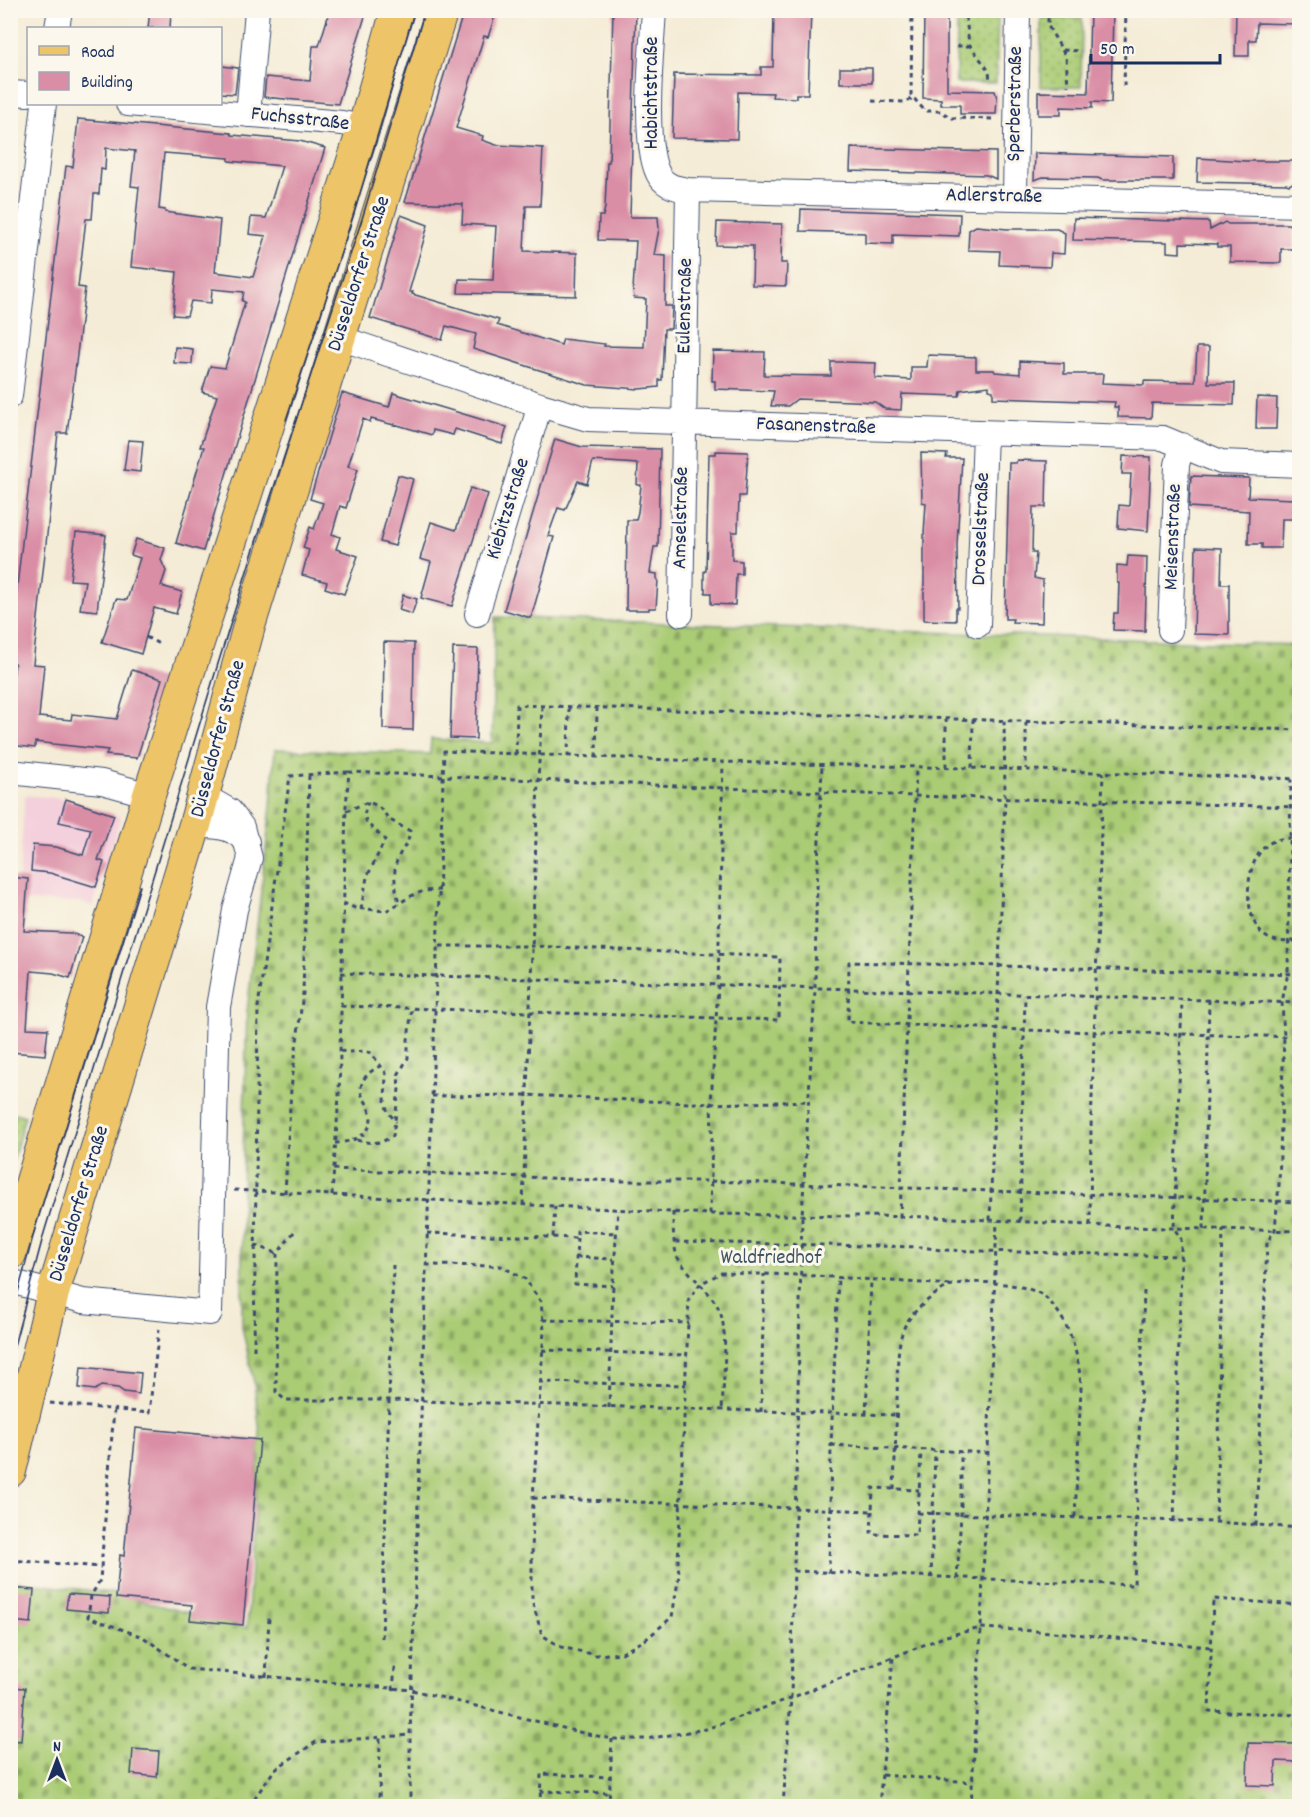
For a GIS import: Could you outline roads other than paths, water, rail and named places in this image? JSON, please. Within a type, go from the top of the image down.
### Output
[{"type":"main road","name":"Düsseldorfer Straße","points":[[10,1254],[149,795],[363,127],[397,10]]},
{"type":"main road","name":"Düsseldorfer Straße","points":[[10,1471],[53,1293],[204,796],[249,626],[442,10]]},
{"type":"street","points":[[57,27],[60,10]]},
{"type":"street","points":[[248,114],[257,10]]},
{"type":"street","name":"Habichtstraße","points":[[654,10],[649,138],[653,161],[660,177],[671,188],[688,189]]},
{"type":"street","name":"Sperberstraße","points":[[1015,198],[1018,10]]},
{"type":"street","points":[[10,93],[27,94]]},
{"type":"street","points":[[10,396],[44,105]]},
{"type":"street","name":"Fuchsstraße","points":[[140,105],[342,123],[363,127]]},
{"type":"street","name":"Adlerstraße","points":[[688,189],[844,188],[1015,198],[1186,194],[1299,205]]},
{"type":"street","name":"Eulenstraße","points":[[684,422],[688,189]]},
{"type":"street","name":"Fasanenstraße","points":[[340,338],[540,405],[588,418],[1162,438],[1221,462],[1299,465]]},
{"type":"street","name":"Kiebitzstraße","points":[[477,614],[540,405]]},
{"type":"street","name":"Amselstraße","points":[[681,614],[684,422]]},
{"type":"street","name":"Drosselstraße","points":[[978,626],[985,433]]},
{"type":"street","name":"Meisenstraße","points":[[1170,630],[1177,465],[1182,445]]},
{"type":"street","points":[[10,772],[102,782],[149,795]]},
{"type":"street","points":[[10,1281],[83,1301],[210,1313],[218,1007],[235,910],[250,858],[242,827],[230,810],[204,796]]},
{"type":"street","points":[[195,825],[226,827],[247,842]]},
{"type":"tram line","points":[[286,420],[353,217],[415,10]]},
{"type":"tram line","points":[[10,1361],[44,1233],[217,667],[362,219],[425,10]]},
{"type":"tram line","points":[[10,1322],[35,1229],[140,886]]},
{"type":"park label","name":"Waldfriedhof","points":[[771,1259]]}]
